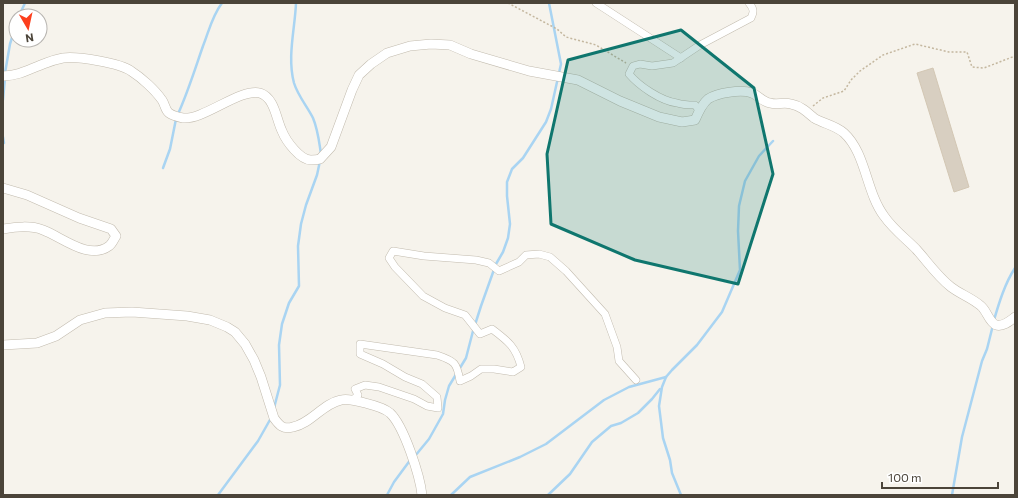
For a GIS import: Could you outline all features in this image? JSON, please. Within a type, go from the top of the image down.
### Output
[{"type":"street","points":[[596,3],[681,58]]},
{"type":"street","points":[[699,110],[695,105],[675,103],[662,98],[636,82],[629,74],[633,66],[640,64],[652,66],[673,63],[700,44],[751,18],[753,7],[749,3]]},
{"type":"street","points":[[3,76],[16,75],[45,63],[63,58],[81,58],[103,62],[130,70],[147,84],[162,100],[168,112],[175,117],[186,118],[199,116],[225,103],[249,94],[260,93],[268,98],[273,106],[282,132],[292,147],[301,157],[310,160],[320,159],[331,147],[359,75],[371,64],[387,53],[410,46],[431,44],[450,45],[471,54],[529,71],[578,80],[620,101],[659,117],[682,122],[695,120],[699,110],[707,100],[717,95],[736,92],[751,93],[765,102],[772,104],[791,103],[807,111],[814,118],[833,125],[843,132],[857,151],[873,198],[884,216],[950,286],[983,308],[993,323],[1003,325],[1015,318]]},
{"type":"street","points":[[3,188],[27,195],[78,218],[111,229],[116,236],[110,246],[99,251],[86,251],[42,229],[26,226],[3,229]]},
{"type":"street","points":[[353,400],[358,396],[355,389],[365,385],[396,391],[414,398],[427,406],[438,408],[437,397],[422,384],[360,354],[360,344],[430,354],[449,359],[457,365],[460,381],[481,369],[494,369],[513,372],[521,367],[518,355],[506,339],[492,329],[480,334],[465,315],[445,308],[423,296],[395,267],[389,258],[393,251],[424,256],[476,260],[489,263],[499,271],[519,262],[526,255],[539,254],[550,257],[566,271],[605,314],[614,338],[619,361],[636,380]]},
{"type":"street","points":[[3,345],[37,343],[56,336],[80,320],[105,313],[132,312],[187,316],[210,320],[235,332],[245,344],[254,360],[274,418],[280,426],[286,428],[293,427],[308,420],[332,403],[341,400],[353,400],[377,406],[390,413],[399,425],[410,452],[422,495]]},
{"type":"path","points":[[508,3],[557,29],[566,37],[596,45],[633,66]]},
{"type":"path","points":[[807,111],[823,98],[844,91],[851,80],[860,71],[883,55],[916,44],[949,52],[968,52],[972,67],[984,68],[1015,56]]},
{"type":"highlighted area","points":[[681,30],[754,88],[773,174],[738,284],[635,260],[551,224],[547,154],[568,60]]},
{"type":"building","points":[[933,68],[969,187],[954,192],[917,73]]},
{"type":"waterway","points":[[23,8],[25,3]]},
{"type":"waterway","points":[[178,114],[211,24],[222,3]]},
{"type":"waterway","points":[[296,3],[291,53],[292,73],[294,83],[300,97],[315,122],[321,154]]},
{"type":"waterway","points":[[415,456],[429,439],[443,414],[449,386],[466,358],[481,306],[496,264],[503,252],[508,238],[510,224],[507,182],[512,169],[523,158],[546,122],[551,109],[561,64],[549,3]]},
{"type":"waterway","points":[[5,73],[9,48]]},
{"type":"waterway","points":[[3,100],[5,78]]},
{"type":"waterway","points":[[163,168],[170,149],[176,119]]},
{"type":"waterway","points":[[3,137],[4,143]]},
{"type":"waterway","points":[[681,495],[672,473],[670,460],[663,438],[659,406],[662,387],[666,377],[697,345],[722,312],[740,270],[738,231],[739,206],[745,181],[759,156],[773,141]]},
{"type":"waterway","points":[[274,408],[280,385],[279,345],[282,324],[289,303],[299,286],[298,246],[301,224],[320,161]]},
{"type":"waterway","points":[[994,320],[1005,287],[1015,268]]},
{"type":"waterway","points":[[952,495],[962,437],[993,325]]},
{"type":"waterway","points":[[451,495],[470,477],[520,457],[546,444],[604,400],[629,387],[666,377]]},
{"type":"waterway","points":[[548,495],[570,474],[592,442],[611,426],[621,423],[638,413],[660,389]]},
{"type":"waterway","points":[[218,495],[258,441],[271,418]]},
{"type":"waterway","points":[[387,495],[394,482],[411,459]]}]
